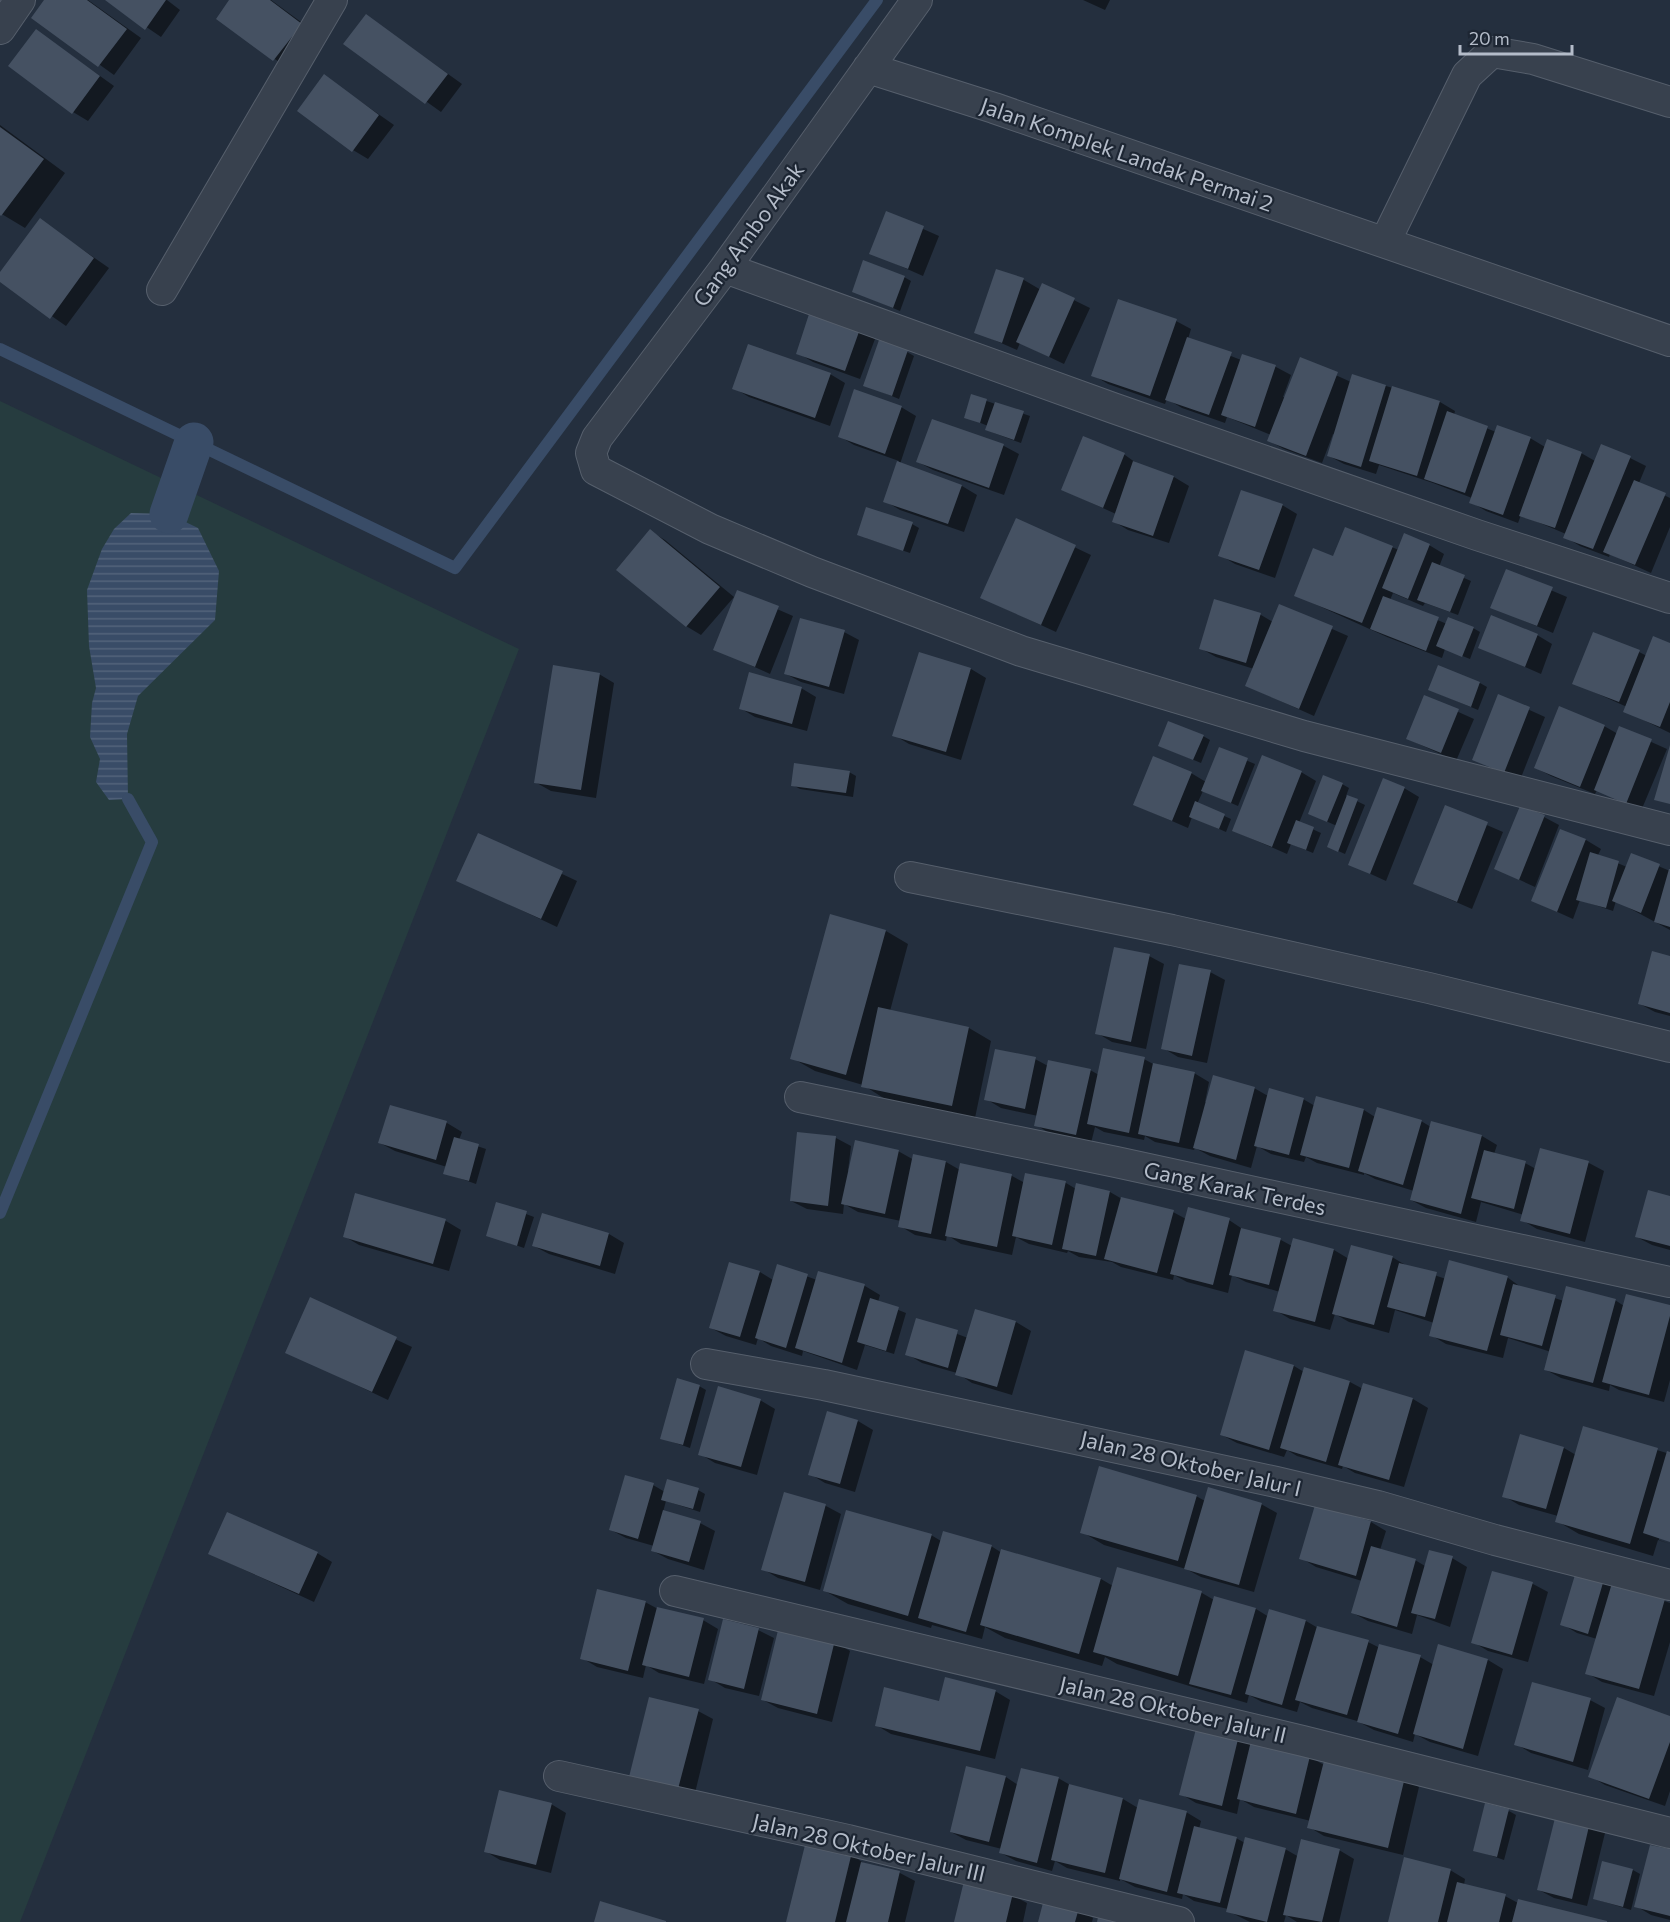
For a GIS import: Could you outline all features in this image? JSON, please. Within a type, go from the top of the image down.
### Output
[{"type":"street","points":[[0,29],[20,0]]},
{"type":"street","points":[[162,290],[332,0]]},
{"type":"street","name":"Gang Ambo Akak","points":[[917,0],[725,268],[597,438],[591,453],[596,470],[710,529],[812,572],[1021,651],[1305,736],[1670,830]]},
{"type":"street","points":[[1385,242],[1467,75],[1492,52],[1533,59],[1670,102]]},
{"type":"street","name":"Jalan Komplek Landak Permai 2","points":[[868,68],[994,108],[1670,341]]},
{"type":"street","points":[[725,268],[1113,408],[1670,598]]},
{"type":"street","points":[[910,877],[1195,935],[1429,988],[1670,1047]]},
{"type":"street","name":"Gang Karak Terdes","points":[[800,1097],[1127,1164],[1670,1282]]},
{"type":"street","name":"Jalan 28 Oktober Jalur I","points":[[706,1364],[824,1385],[1116,1446],[1287,1485],[1378,1506],[1495,1540],[1670,1585]]},
{"type":"street","name":"Jalan 28 Oktober Jalur II","points":[[675,1591],[1303,1741],[1670,1833]]},
{"type":"street","name":"Jalan 28 Oktober Jalur III","points":[[559,1776],[848,1840],[1179,1922]]},
{"type":"green space","points":[[0,401],[519,649],[20,1922],[0,1922]]},
{"type":"water","points":[[131,513],[169,514],[198,528],[219,571],[215,620],[138,696],[127,734],[128,799],[109,800],[96,782],[100,759],[90,737],[92,703],[96,688],[89,646],[87,590],[102,549],[114,529]]},
{"type":"building","points":[[44,0],[87,0],[127,29],[98,67],[31,18]]},
{"type":"building","points":[[105,0],[166,0],[145,30]]},
{"type":"building","points":[[229,0],[270,0],[302,24],[273,61],[216,19]]},
{"type":"building","points":[[366,14],[448,74],[425,104],[343,44]]},
{"type":"building","points":[[36,29],[100,76],[72,114],[8,66]]},
{"type":"building","points":[[324,74],[379,115],[352,152],[297,111]]},
{"type":"building","points":[[0,127],[44,159],[1,216],[0,215]]},
{"type":"building","points":[[886,211],[924,226],[908,269],[869,254]]},
{"type":"building","points":[[40,218],[94,258],[50,319],[0,282],[0,272]]},
{"type":"building","points":[[863,260],[905,276],[893,308],[852,292]]},
{"type":"building","points":[[996,269],[1024,278],[1002,343],[974,333]]},
{"type":"building","points":[[1042,283],[1075,298],[1049,357],[1016,342]]},
{"type":"building","points":[[1118,299],[1177,319],[1150,396],[1091,376]]},
{"type":"building","points":[[810,311],[860,329],[845,371],[796,354]]},
{"type":"building","points":[[1187,337],[1232,352],[1209,415],[1165,400]]},
{"type":"building","points":[[879,340],[908,350],[892,396],[863,386]]},
{"type":"building","points":[[748,344],[831,373],[815,418],[732,389]]},
{"type":"building","points":[[1242,354],[1276,365],[1255,427],[1221,415]]},
{"type":"building","points":[[1300,357],[1338,372],[1306,456],[1267,441]]},
{"type":"building","points":[[1352,374],[1386,385],[1361,467],[1327,456]]},
{"type":"building","points":[[1392,386],[1440,401],[1417,476],[1369,461]]},
{"type":"building","points":[[854,389],[902,406],[885,454],[838,437]]},
{"type":"building","points":[[971,394],[987,399],[980,423],[964,418]]},
{"type":"building","points":[[995,402],[1024,411],[1014,440],[985,430]]},
{"type":"building","points":[[1447,411],[1488,426],[1465,493],[1424,479]]},
{"type":"building","points":[[932,419],[1004,444],[989,488],[916,462]]},
{"type":"building","points":[[1497,425],[1531,437],[1503,515],[1469,503]]},
{"type":"building","points":[[1083,436],[1125,453],[1103,508],[1061,490]]},
{"type":"building","points":[[1547,439],[1582,452],[1555,528],[1519,516]]},
{"type":"building","points":[[1601,444],[1631,456],[1593,549],[1563,538]]},
{"type":"building","points":[[897,461],[962,485],[948,524],[883,502]]},
{"type":"building","points":[[1133,461],[1174,476],[1153,536],[1112,522]]},
{"type":"building","points":[[1634,480],[1666,493],[1635,565],[1603,552]]},
{"type":"building","points":[[1241,490],[1283,504],[1259,570],[1218,556]]},
{"type":"building","points":[[866,507],[913,522],[903,551],[857,535]]},
{"type":"building","points":[[1016,518],[1076,545],[1041,625],[980,598]]},
{"type":"building","points":[[1345,527],[1393,546],[1362,623],[1294,596],[1313,548],[1333,556]]},
{"type":"building","points":[[650,529],[720,587],[686,627],[616,570]]},
{"type":"building","points":[[1404,533],[1430,544],[1408,599],[1382,588]]},
{"type":"building","points":[[1432,562],[1465,575],[1450,612],[1417,600]]},
{"type":"building","points":[[1506,569],[1553,587],[1537,626],[1490,608]]},
{"type":"building","points":[[737,590],[779,606],[755,667],[713,650]]},
{"type":"building","points":[[1383,596],[1439,617],[1426,651],[1370,629]]},
{"type":"building","points":[[1214,599],[1261,613],[1246,663],[1199,649]]},
{"type":"building","points":[[1279,604],[1333,626],[1299,709],[1245,686]]},
{"type":"building","points":[[1491,615],[1538,634],[1525,667],[1478,648]]},
{"type":"building","points":[[1448,617],[1474,627],[1462,657],[1436,646]]},
{"type":"building","points":[[800,618],[845,630],[829,687],[784,674]]},
{"type":"building","points":[[1593,632],[1640,650],[1619,702],[1572,684]]},
{"type":"building","points":[[1653,636],[1670,643],[1670,702],[1660,727],[1623,712]]},
{"type":"building","points":[[919,652],[971,668],[946,752],[892,736]]},
{"type":"building","points":[[553,665],[600,673],[581,790],[534,783]]},
{"type":"building","points":[[1438,665],[1480,682],[1471,707],[1428,690]]},
{"type":"building","points":[[749,672],[802,687],[792,724],[739,709]]},
{"type":"building","points":[[1498,694],[1530,707],[1504,773],[1472,760]]},
{"type":"building","points":[[1424,695],[1459,709],[1441,753],[1406,739]]},
{"type":"building","points":[[1559,706],[1605,725],[1580,787],[1534,768]]},
{"type":"building","points":[[1168,721],[1204,735],[1193,760],[1158,746]]},
{"type":"building","points":[[1619,726],[1652,739],[1626,804],[1594,790]]},
{"type":"building","points":[[1670,745],[1670,804],[1654,800]]},
{"type":"building","points":[[1219,747],[1248,758],[1231,803],[1201,791]]},
{"type":"building","points":[[1262,755],[1302,771],[1272,847],[1232,831]]},
{"type":"building","points":[[1153,756],[1192,772],[1172,821],[1133,805]]},
{"type":"building","points":[[794,763],[850,771],[846,793],[791,786]]},
{"type":"building","points":[[1323,775],[1343,783],[1327,822],[1308,814]]},
{"type":"building","points":[[1383,778],[1405,787],[1370,874],[1348,865]]},
{"type":"building","points":[[1347,795],[1358,799],[1338,852],[1327,847]]},
{"type":"building","points":[[1195,801],[1225,814],[1219,829],[1189,817]]},
{"type":"building","points":[[1445,805],[1488,822],[1457,902],[1413,884]]},
{"type":"building","points":[[1520,806],[1545,815],[1519,880],[1494,869]]},
{"type":"building","points":[[1296,820],[1314,827],[1306,850],[1287,843]]},
{"type":"building","points":[[1560,829],[1586,839],[1557,912],[1531,901]]},
{"type":"building","points":[[478,833],[563,871],[541,919],[456,881]]},
{"type":"building","points":[[1590,852],[1619,861],[1606,908],[1576,900]]},
{"type":"building","points":[[1631,853],[1660,864],[1641,913],[1612,901]]},
{"type":"building","points":[[1670,869],[1670,927],[1654,922]]},
{"type":"building","points":[[830,914],[886,930],[846,1075],[790,1059]]},
{"type":"building","points":[[1114,947],[1150,954],[1131,1042],[1095,1034]]},
{"type":"building","points":[[1652,951],[1670,956],[1670,1013],[1638,1004]]},
{"type":"building","points":[[1179,964],[1211,970],[1192,1056],[1161,1049]]},
{"type":"building","points":[[878,1007],[969,1027],[952,1106],[861,1087]]},
{"type":"building","points":[[1103,1048],[1145,1057],[1129,1133],[1087,1124]]},
{"type":"building","points":[[995,1049],[1036,1057],[1025,1109],[984,1100]]},
{"type":"building","points":[[1048,1060],[1091,1069],[1076,1135],[1034,1126]]},
{"type":"building","points":[[1153,1063],[1195,1072],[1179,1143],[1138,1134]]},
{"type":"building","points":[[1213,1075],[1255,1087],[1236,1160],[1193,1148]]},
{"type":"building","points":[[1269,1088],[1304,1098],[1289,1155],[1254,1146]]},
{"type":"building","points":[[1316,1096],[1364,1109],[1349,1168],[1300,1155]]},
{"type":"building","points":[[390,1105],[447,1121],[436,1160],[378,1143]]},
{"type":"building","points":[[1377,1107],[1422,1120],[1403,1185],[1358,1171]]},
{"type":"building","points":[[1431,1121],[1482,1135],[1461,1214],[1410,1200]]},
{"type":"building","points":[[797,1132],[836,1136],[828,1206],[790,1201]]},
{"type":"building","points":[[454,1137],[479,1144],[469,1181],[443,1174]]},
{"type":"building","points":[[855,1140],[899,1150],[885,1214],[841,1204]]},
{"type":"building","points":[[1540,1148],[1589,1161],[1570,1234],[1520,1221]]},
{"type":"building","points":[[1484,1150],[1526,1161],[1514,1209],[1471,1198]]},
{"type":"building","points":[[913,1154],[946,1161],[931,1234],[898,1227]]},
{"type":"building","points":[[960,1163],[1012,1174],[997,1247],[945,1236]]},
{"type":"building","points":[[1025,1173],[1066,1181],[1052,1245],[1012,1236]]},
{"type":"building","points":[[1076,1183],[1110,1191],[1096,1256],[1062,1249]]},
{"type":"building","points":[[1648,1190],[1670,1196],[1670,1246],[1635,1237]]},
{"type":"building","points":[[355,1193],[446,1219],[433,1264],[343,1237]]},
{"type":"building","points":[[1121,1197],[1174,1210],[1157,1273],[1104,1259]]},
{"type":"building","points":[[496,1202],[527,1211],[517,1246],[486,1236]]},
{"type":"building","points":[[1188,1207],[1230,1218],[1213,1285],[1170,1274]]},
{"type":"building","points":[[542,1213],[609,1233],[600,1266],[532,1246]]},
{"type":"building","points":[[1241,1228],[1281,1238],[1269,1285],[1229,1275]]},
{"type":"building","points":[[1293,1238],[1334,1249],[1315,1322],[1273,1311]]},
{"type":"building","points":[[1351,1245],[1393,1256],[1374,1325],[1332,1314]]},
{"type":"building","points":[[1449,1260],[1508,1276],[1487,1351],[1429,1336]]},
{"type":"building","points":[[729,1262],[760,1271],[740,1337],[709,1328]]},
{"type":"building","points":[[1399,1263],[1437,1272],[1425,1317],[1387,1307]]},
{"type":"building","points":[[777,1264],[808,1274],[786,1348],[755,1338]]},
{"type":"building","points":[[818,1271],[865,1284],[842,1363],[795,1348]]},
{"type":"building","points":[[1513,1284],[1556,1295],[1542,1346],[1500,1335]]},
{"type":"building","points":[[1566,1286],[1616,1299],[1593,1383],[1544,1370]]},
{"type":"building","points":[[1626,1294],[1670,1305],[1670,1316],[1649,1395],[1602,1382]]},
{"type":"building","points":[[310,1297],[397,1337],[372,1392],[285,1353]]},
{"type":"building","points":[[870,1298],[899,1307],[886,1351],[857,1342]]},
{"type":"building","points":[[975,1309],[1016,1321],[997,1387],[955,1375]]},
{"type":"building","points":[[916,1318],[958,1330],[948,1368],[905,1355]]},
{"type":"building","points":[[1245,1350],[1294,1365],[1269,1450],[1220,1435]]},
{"type":"building","points":[[1304,1367],[1350,1381],[1326,1462],[1280,1448]]},
{"type":"building","points":[[677,1378],[700,1385],[683,1445],[660,1439]]},
{"type":"building","points":[[1363,1383],[1413,1398],[1389,1480],[1338,1465]]},
{"type":"building","points":[[718,1386],[761,1399],[741,1467],[698,1455]]},
{"type":"building","points":[[827,1411],[858,1420],[840,1484],[808,1475]]},
{"type":"building","points":[[1583,1426],[1658,1448],[1630,1544],[1555,1522]]},
{"type":"building","points":[[1520,1434],[1564,1447],[1546,1509],[1502,1497]]},
{"type":"building","points":[[1667,1451],[1670,1452],[1670,1542],[1643,1533]]},
{"type":"building","points":[[1099,1466],[1197,1495],[1178,1561],[1080,1533]]},
{"type":"building","points":[[625,1475],[654,1483],[638,1539],[609,1530]]},
{"type":"building","points":[[667,1479],[699,1488],[693,1509],[661,1500]]},
{"type":"building","points":[[1208,1487],[1262,1503],[1239,1585],[1184,1569]]},
{"type":"building","points":[[784,1492],[826,1504],[805,1582],[761,1570]]},
{"type":"building","points":[[1315,1505],[1371,1521],[1356,1576],[1299,1559]]},
{"type":"building","points":[[663,1510],[701,1521],[689,1562],[651,1551]]},
{"type":"building","points":[[846,1510],[932,1534],[908,1616],[823,1591]]},
{"type":"building","points":[[227,1512],[318,1552],[299,1594],[208,1554]]},
{"type":"building","points":[[943,1531],[992,1545],[966,1632],[918,1618]]},
{"type":"building","points":[[1371,1546],[1416,1559],[1397,1627],[1351,1613]]},
{"type":"building","points":[[1001,1549],[1101,1578],[1079,1654],[980,1625]]},
{"type":"building","points":[[1429,1550],[1453,1556],[1435,1619],[1411,1613]]},
{"type":"building","points":[[1117,1567],[1202,1591],[1178,1676],[1093,1652]]},
{"type":"building","points":[[1577,1568],[1605,1576],[1588,1634],[1560,1625]]},
{"type":"building","points":[[1492,1571],[1533,1582],[1512,1655],[1471,1643]]},
{"type":"building","points":[[1612,1583],[1665,1599],[1639,1689],[1585,1674]]},
{"type":"building","points":[[597,1589],[646,1601],[628,1671],[580,1659]]},
{"type":"building","points":[[1214,1596],[1256,1608],[1231,1695],[1189,1684]]},
{"type":"building","points":[[657,1607],[704,1618],[689,1677],[642,1665]]},
{"type":"building","points":[[1269,1609],[1306,1620],[1282,1705],[1245,1694]]},
{"type":"building","points":[[723,1619],[759,1628],[744,1689],[708,1680]]},
{"type":"building","points":[[779,1626],[835,1640],[817,1714],[761,1700]]},
{"type":"building","points":[[1317,1626],[1369,1640],[1347,1715],[1295,1700]]},
{"type":"building","points":[[1379,1644],[1421,1655],[1398,1734],[1357,1722]]},
{"type":"building","points":[[1438,1644],[1488,1659],[1463,1749],[1413,1734]]},
{"type":"building","points":[[945,1677],[996,1690],[980,1751],[875,1726],[884,1687],[939,1701]]},
{"type":"building","points":[[1532,1682],[1591,1698],[1573,1762],[1514,1745]]},
{"type":"building","points":[[649,1697],[699,1709],[678,1789],[629,1777]]},
{"type":"building","points":[[1617,1697],[1670,1716],[1670,1742],[1649,1799],[1588,1777]]},
{"type":"building","points":[[1197,1725],[1239,1735],[1222,1806],[1179,1795]]},
{"type":"building","points":[[1251,1741],[1310,1756],[1296,1814],[1237,1799]]},
{"type":"building","points":[[1325,1757],[1405,1777],[1388,1848],[1307,1828]]},
{"type":"building","points":[[966,1766],[1006,1776],[989,1842],[950,1832]]},
{"type":"building","points":[[1021,1768],[1059,1777],[1037,1863],[999,1853]]},
{"type":"building","points":[[1069,1784],[1123,1798],[1105,1873],[1051,1860]]},
{"type":"building","points":[[499,1790],[552,1803],[536,1865],[484,1852]]},
{"type":"building","points":[[1139,1799],[1187,1811],[1167,1892],[1119,1879]]},
{"type":"building","points":[[1485,1803],[1509,1809],[1497,1857],[1473,1851]]},
{"type":"building","points":[[1556,1814],[1590,1822],[1572,1899],[1537,1890]]},
{"type":"building","points":[[1194,1826],[1237,1837],[1220,1903],[1177,1893]]},
{"type":"building","points":[[1245,1837],[1286,1848],[1267,1922],[1226,1912]]},
{"type":"building","points":[[1301,1839],[1340,1849],[1322,1922],[1283,1915]]},
{"type":"building","points":[[806,1841],[852,1852],[835,1922],[786,1922]]},
{"type":"building","points":[[1650,1845],[1670,1849],[1670,1916],[1634,1907]]},
{"type":"building","points":[[1404,1857],[1451,1869],[1438,1922],[1388,1922]]},
{"type":"building","points":[[1602,1861],[1633,1869],[1623,1907],[1593,1899]]},
{"type":"building","points":[[861,1862],[900,1871],[888,1922],[846,1922]]},
{"type":"building","points":[[964,1881],[1013,1893],[1006,1922],[954,1922]]},
{"type":"building","points":[[1457,1882],[1506,1894],[1499,1922],[1447,1922]]},
{"type":"building","points":[[1044,1899],[1079,1908],[1075,1922],[1038,1922]]},
{"type":"building","points":[[1518,1899],[1607,1921],[1607,1922],[1512,1922]]},
{"type":"building","points":[[600,1901],[666,1921],[666,1922],[594,1922]]},
{"type":"building","points":[[1099,1913],[1133,1922],[1097,1922]]},
{"type":"waterway","points":[[0,349],[455,568],[877,0]]},
{"type":"waterway","points":[[169,514],[194,442]]},
{"type":"waterway","points":[[0,1213],[152,842],[128,799]]}]
